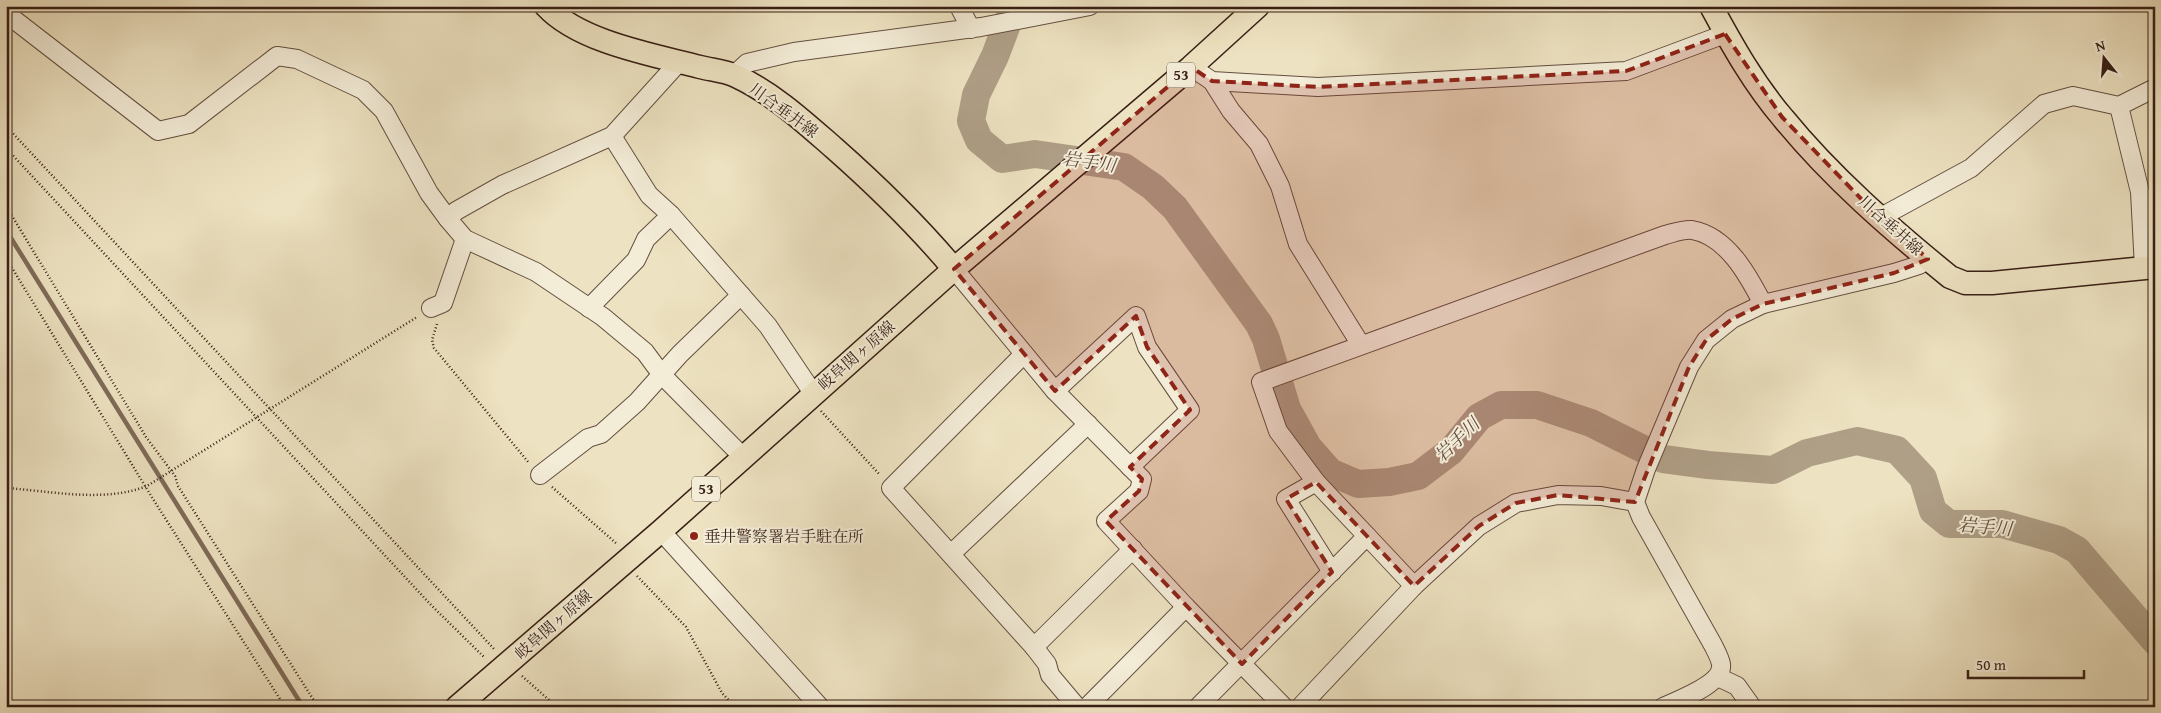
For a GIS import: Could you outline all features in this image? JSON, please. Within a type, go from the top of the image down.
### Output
[{"type":"main road","name":"川合垂井線","points":[[546,6],[552,12],[586,33],[613,44],[734,75],[763,90],[794,112],[884,192],[923,232],[954,269]]},
{"type":"main road","name":"岐阜関ヶ原線","points":[[457,707],[661,531],[742,456],[954,269],[1190,67],[1258,6]]},
{"type":"main road","name":"川合垂井線","points":[[1711,6],[1725,34],[1742,61],[1782,117],[1816,154],[1881,217],[1950,277],[1965,283],[1992,283],[2150,267]]},
{"type":"street","points":[[960,6],[976,28]]},
{"type":"street","points":[[734,75],[748,63],[794,52],[976,28],[1090,6]]},
{"type":"street","points":[[13,17],[158,131],[189,124],[277,56],[297,59],[363,90],[384,111],[429,193],[466,239],[536,272],[589,308],[645,352],[662,375],[742,456]]},
{"type":"street","points":[[1212,81],[1318,88],[1626,71],[1725,34]]},
{"type":"street","points":[[448,219],[456,211],[502,185],[612,136],[680,62]]},
{"type":"street","points":[[1190,67],[1212,81],[1231,111],[1259,144],[1280,186],[1298,244],[1361,345]]},
{"type":"street","points":[[1881,217],[1972,168],[2044,104],[2073,96],[2119,106],[2155,88]]},
{"type":"street","points":[[2119,106],[2140,192],[2150,267]]},
{"type":"street","points":[[612,136],[649,195],[671,215],[768,326],[811,395]]},
{"type":"street","points":[[589,308],[636,260],[646,240],[671,215]]},
{"type":"street","points":[[1414,586],[1316,482],[1278,431],[1261,382],[1665,235],[1690,230],[1714,237],[1747,273],[1763,304]]},
{"type":"street","points":[[435,306],[443,303],[466,239]]},
{"type":"street","points":[[1663,707],[1702,689],[1718,677],[1722,664],[1641,517],[1636,502],[1646,469],[1689,367],[1706,340],[1732,319],[1763,304],[1894,273],[1920,265],[1928,259]]},
{"type":"street","points":[[954,269],[1055,391],[1142,479],[1139,491],[1106,521],[1186,607],[1284,707]]},
{"type":"street","points":[[540,475],[588,438],[601,434],[637,402],[741,295]]},
{"type":"street","points":[[1055,391],[1136,316],[1147,347],[1190,410],[1130,467]]},
{"type":"street","points":[[1024,354],[891,488],[952,553],[1034,647],[1047,664],[1050,675],[1077,707]]},
{"type":"street","points":[[952,553],[1088,424]]},
{"type":"street","points":[[1316,482],[1286,500],[1332,572]]},
{"type":"street","points":[[1300,707],[1414,586],[1479,526],[1516,502],[1558,495],[1602,496],[1636,502]]},
{"type":"street","points":[[661,531],[820,707]]},
{"type":"street","points":[[1198,707],[1367,536]]},
{"type":"street","points":[[1034,647],[1132,550]]},
{"type":"street","points":[[1087,707],[1186,607]]},
{"type":"street","points":[[1718,677],[1737,686],[1752,707]]},
{"type":"path","points":[[6,126],[270,408],[503,667]]},
{"type":"path","points":[[6,148],[430,605],[503,667],[557,707]]},
{"type":"path","points":[[6,206],[146,437],[171,470],[178,486],[318,707]]},
{"type":"path","points":[[6,258],[147,486],[158,508],[285,707]]},
{"type":"path","points":[[6,488],[104,495],[133,491],[147,486],[435,306],[438,319],[432,340],[434,348],[514,448],[540,475],[617,542],[625,562],[686,627],[722,693],[736,707]]},
{"type":"path","points":[[811,395],[891,488]]},
{"type":"highlighted area","points":[[1725,34],[1782,117],[1870,208],[1928,259],[1894,273],[1763,304],[1732,319],[1706,340],[1689,367],[1635,502],[1558,495],[1516,503],[1479,526],[1414,586],[1316,482],[1286,499],[1332,572],[1242,664],[1106,521],[1139,491],[1142,479],[1130,467],[1190,410],[1147,347],[1136,316],[1055,391],[954,269],[1191,67],[1212,81],[1318,87],[1626,71]]},
{"type":"waterway","name":"岩手川","points":[[1014,6],[995,56],[976,95],[971,121],[979,140],[1002,159],[1035,154],[1124,167],[1153,187],[1175,208],[1259,324],[1266,339],[1287,409],[1308,447],[1330,472],[1358,484],[1389,482],[1418,476],[1451,451],[1479,417],[1501,405],[1537,405],[1591,423],[1663,459],[1708,465],[1773,470],[1807,453],[1857,441],[1897,450],[1923,478],[1933,511],[1949,524],[2002,524],[2059,540],[2077,550],[2155,641]]},
{"type":"waterway","points":[[6,230],[303,707]]},
{"type":"place","name":"垂井警察署岩手駐在所","points":[[694,536]]}]
